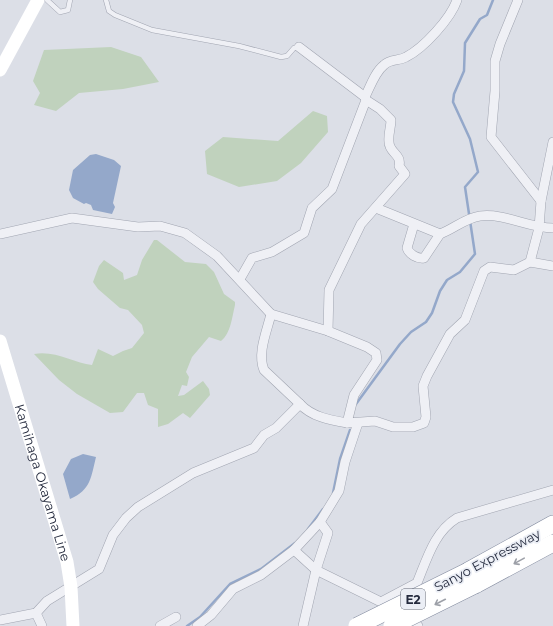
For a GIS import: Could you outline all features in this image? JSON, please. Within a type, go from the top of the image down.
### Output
[{"type":"highway","name":"Sanyo Expressway","points":[[392,626],[471,578],[553,524]]},
{"type":"highway","name":"Sanyo Expressway","points":[[357,626],[553,543]]},
{"type":"main road","points":[[0,70],[38,0]]},
{"type":"main road","name":"Kamihaga Okayama Line","points":[[0,341],[67,562],[72,587],[73,626]]},
{"type":"street","points":[[240,279],[252,258],[272,252],[304,233],[312,208],[332,189],[365,99],[383,66],[389,61],[408,56],[424,43],[449,17],[456,0]]},
{"type":"street","points":[[518,0],[500,44],[495,62],[495,91],[491,137],[541,201]]},
{"type":"street","points":[[299,47],[380,109],[391,120],[389,142],[392,150],[398,154],[400,161],[399,166],[405,174],[361,224],[329,290],[328,331]]},
{"type":"street","points":[[530,262],[539,228],[541,201],[553,142]]},
{"type":"street","points":[[376,208],[440,234]]},
{"type":"street","points":[[414,224],[407,248],[411,254],[421,258],[424,258],[440,234],[453,229],[462,222],[480,216],[508,218],[539,228],[553,228]]},
{"type":"street","points":[[0,234],[72,218],[138,227],[165,227],[185,233],[217,256],[271,314],[328,331],[367,347],[376,353],[377,360],[354,395],[347,423]]},
{"type":"street","points":[[271,314],[262,346],[261,363],[264,370],[307,412],[331,420],[347,423],[375,420],[393,427],[413,427],[424,423],[426,417],[423,386],[427,376],[450,334],[464,320],[484,271],[490,267],[514,270],[530,262],[553,266]]},
{"type":"street","points":[[0,620],[36,613],[47,601],[100,569],[113,535],[126,518],[138,507],[192,473],[254,448],[264,435],[276,428],[300,404]]},
{"type":"street","points":[[197,626],[211,615],[233,589],[261,575],[294,550],[320,522],[339,491],[345,462],[358,423]]},
{"type":"street","points":[[381,602],[418,583],[435,540],[447,524],[457,518],[553,490]]},
{"type":"street","points":[[303,626],[316,570],[328,533],[320,522]]},
{"type":"street","points":[[294,550],[316,570],[381,602],[418,626]]},
{"type":"street","points":[[36,613],[42,626]]},
{"type":"street","points":[[160,626],[176,617]]},
{"type":"lane","points":[[47,0],[60,12],[68,10],[70,0]]},
{"type":"lane","points":[[106,0],[109,11],[115,15],[152,30],[226,43],[281,58],[287,56],[294,48],[299,47]]},
{"type":"green space","points":[[111,47],[141,57],[159,82],[123,89],[79,93],[56,111],[34,105],[40,93],[33,81],[44,50]]},
{"type":"green space","points":[[313,111],[327,116],[328,132],[301,163],[277,181],[239,187],[207,174],[205,151],[223,137],[278,141]]},
{"type":"green space","points":[[154,240],[157,240],[185,262],[206,264],[214,272],[224,294],[235,302],[232,320],[227,334],[221,341],[209,337],[192,357],[186,372],[189,377],[187,386],[182,385],[178,396],[184,395],[203,381],[209,389],[210,395],[190,418],[183,413],[168,424],[158,427],[158,409],[148,405],[144,393],[137,393],[123,412],[110,413],[77,394],[59,380],[34,354],[42,353],[57,355],[92,365],[98,349],[113,356],[132,348],[144,333],[142,325],[128,310],[120,308],[98,289],[93,282],[99,266],[104,260],[123,273],[124,280],[137,275],[142,260]]},
{"type":"water","points":[[96,154],[114,160],[121,166],[113,203],[115,207],[112,214],[93,210],[91,205],[86,203],[84,204],[73,198],[69,190],[73,170],[90,155]]},
{"type":"water","points":[[83,454],[96,457],[91,477],[86,487],[70,499],[63,474],[71,459]]},
{"type":"waterway","points":[[356,404],[400,344],[411,332],[426,322],[432,313],[440,291],[447,280],[460,272],[475,254],[465,187],[478,172],[470,139],[453,102],[454,94],[464,71],[465,43],[480,19],[487,15],[493,0]]},
{"type":"waterway","points":[[333,493],[340,459],[350,430]]},
{"type":"waterway","points":[[308,529],[323,509]]},
{"type":"waterway","points":[[187,626],[200,617],[230,584],[261,569],[295,543]]}]
